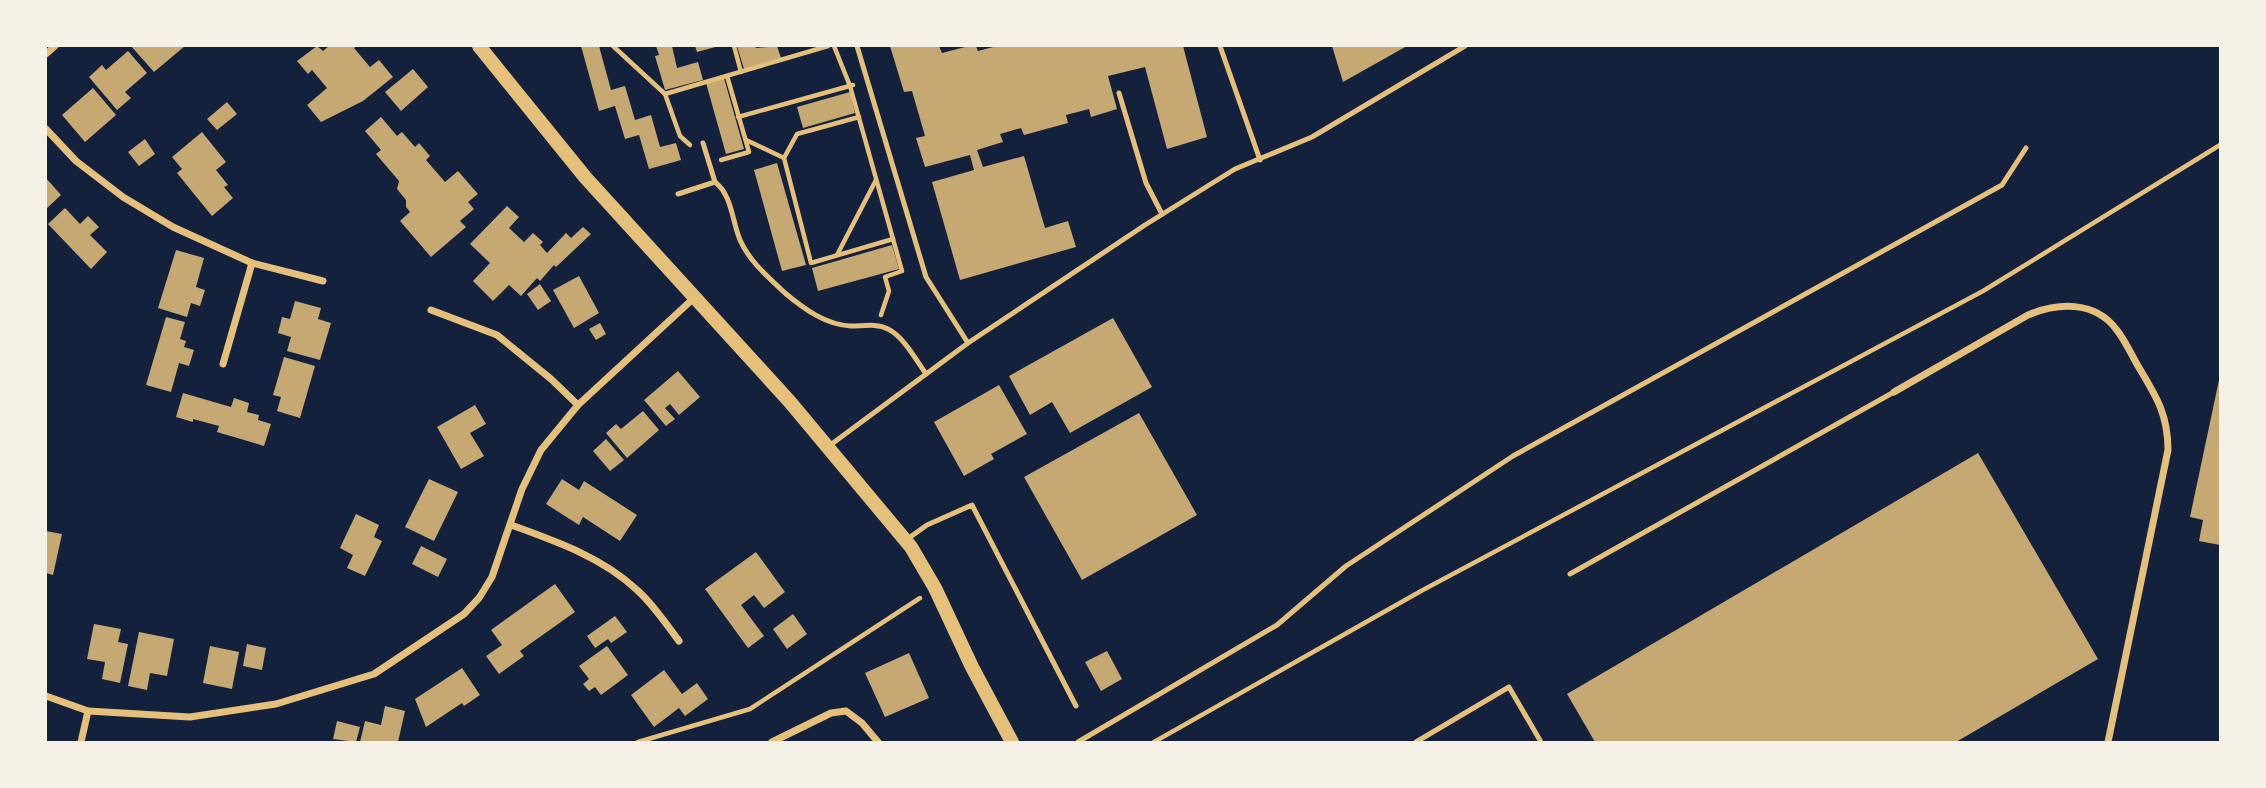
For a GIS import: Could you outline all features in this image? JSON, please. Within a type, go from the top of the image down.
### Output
[{"type":"main road","points":[[479,46],[585,177],[829,446],[906,540],[935,588],[1012,743]]},
{"type":"street","points":[[46,54],[55,46]]},
{"type":"street","points":[[46,129],[76,161],[123,197],[173,227],[252,263],[323,281]]},
{"type":"street","points":[[223,364],[252,263]]},
{"type":"street","points":[[46,696],[88,711],[190,717],[276,704],[374,674],[464,614],[479,598],[492,577],[522,489],[541,450],[578,405],[695,297]]},
{"type":"street","points":[[1894,392],[2041,310],[2055,306],[2088,309],[2115,328],[2158,399],[2168,430],[2168,450],[2108,743]]},
{"type":"street","points":[[431,310],[497,335],[578,405]]},
{"type":"street","points":[[511,525],[572,548],[612,572],[638,590],[679,641]]},
{"type":"street","points":[[81,743],[88,711]]},
{"type":"street","points":[[772,743],[831,713],[846,711],[862,723],[878,743]]},
{"type":"lane","points":[[857,46],[926,277],[968,343]]},
{"type":"lane","points":[[1220,46],[1260,160]]},
{"type":"lane","points":[[829,446],[968,343],[1162,214],[1235,169],[1312,137],[1465,46]]},
{"type":"lane","points":[[1119,93],[1146,183],[1162,214]]},
{"type":"lane","points":[[704,143],[715,182],[724,188],[741,242],[758,267],[786,294],[831,323],[889,329],[903,342],[926,374]]},
{"type":"lane","points":[[1078,743],[1277,625],[1346,566],[1514,456],[2002,185],[2026,148]]},
{"type":"lane","points":[[678,194],[715,182]]},
{"type":"lane","points":[[1570,574],[1894,392]]},
{"type":"lane","points":[[906,540],[927,525],[972,505],[1076,705]]},
{"type":"lane","points":[[1416,743],[1509,687],[1542,743]]},
{"type":"path","points":[[613,46],[665,94],[680,136]]},
{"type":"path","points":[[734,46],[741,72]]},
{"type":"path","points":[[665,94],[828,46]]},
{"type":"path","points":[[834,46],[850,86],[902,271],[885,277],[889,291],[877,326]]},
{"type":"path","points":[[710,163],[749,152],[727,76]]},
{"type":"path","points":[[738,117],[867,81]]},
{"type":"path","points":[[859,117],[797,134],[784,158],[811,262],[893,239]]},
{"type":"path","points":[[745,139],[784,158]]},
{"type":"path","points":[[1154,743],[1421,591],[1983,291],[2221,145]]},
{"type":"path","points":[[837,255],[876,180]]},
{"type":"path","points":[[638,743],[750,709],[935,588]]},
{"type":"building","points":[[131,46],[185,46],[154,72]]},
{"type":"building","points":[[317,46],[323,51],[329,46],[357,46],[354,48],[370,67],[379,60],[393,77],[363,101],[321,122],[307,105],[327,88],[312,70],[308,74],[297,61]]},
{"type":"building","points":[[581,46],[599,46],[611,90],[625,86],[635,120],[651,115],[660,147],[676,143],[681,160],[649,169],[639,135],[625,139],[615,106],[599,111]]},
{"type":"building","points":[[656,46],[672,46],[677,68],[698,62],[703,80],[665,90],[655,56],[659,55]]},
{"type":"building","points":[[695,46],[719,46],[697,52]]},
{"type":"building","points":[[737,46],[777,46],[781,58],[744,69]]},
{"type":"building","points":[[890,46],[939,46],[942,53],[969,46],[976,46],[978,51],[997,46],[1183,46],[1207,137],[1167,149],[1145,67],[1108,76],[1117,109],[1091,117],[1089,109],[1066,115],[1068,123],[1024,135],[1021,128],[1000,134],[1003,142],[977,150],[983,167],[1024,156],[1045,228],[1068,221],[1076,247],[960,280],[932,182],[974,170],[970,155],[925,167],[916,138],[925,136],[912,91],[904,92]]},
{"type":"building","points":[[1332,46],[1407,46],[1343,82]]},
{"type":"building","points":[[128,51],[147,73],[125,92],[131,98],[117,110],[89,77],[102,65],[106,70]]},
{"type":"building","points":[[413,69],[428,87],[401,111],[385,92]]},
{"type":"building","points":[[724,78],[744,149],[726,154],[706,83]]},
{"type":"building","points":[[93,88],[116,115],[85,142],[62,115]]},
{"type":"building","points":[[850,92],[855,113],[803,128],[797,107]]},
{"type":"building","points":[[227,102],[237,114],[217,130],[207,119]]},
{"type":"building","points":[[381,117],[397,136],[402,132],[415,147],[419,143],[430,156],[426,160],[445,182],[458,171],[478,194],[468,202],[474,209],[460,221],[466,227],[431,257],[400,221],[410,212],[406,207],[406,200],[397,189],[399,181],[376,154],[381,150],[365,131]]},
{"type":"building","points":[[202,132],[226,162],[216,170],[228,185],[224,187],[233,198],[212,216],[177,173],[182,169],[172,157]]},
{"type":"building","points":[[145,139],[155,154],[139,166],[128,152]]},
{"type":"building","points":[[777,163],[806,265],[782,271],[754,170]]},
{"type":"building","points":[[46,178],[61,195],[46,209]]},
{"type":"building","points":[[507,206],[519,217],[509,228],[524,242],[533,233],[543,242],[540,245],[547,253],[566,233],[571,238],[583,227],[591,234],[556,267],[554,265],[540,281],[537,278],[521,296],[509,285],[493,301],[473,281],[490,263],[470,244]]},
{"type":"building","points":[[65,208],[80,224],[88,216],[99,227],[90,235],[107,252],[91,269],[48,224]]},
{"type":"building","points":[[892,245],[899,269],[818,291],[812,268]]},
{"type":"building","points":[[176,250],[204,258],[196,287],[205,290],[200,306],[191,303],[187,317],[158,308]]},
{"type":"building","points":[[579,276],[599,313],[574,328],[553,290]]},
{"type":"building","points":[[540,284],[551,301],[538,310],[527,294]]},
{"type":"building","points":[[295,301],[321,308],[318,319],[331,323],[320,360],[287,351],[291,337],[278,333],[282,317],[290,319]]},
{"type":"building","points":[[166,317],[185,322],[180,339],[186,341],[184,347],[194,350],[189,366],[179,363],[171,392],[146,385]]},
{"type":"building","points":[[1113,318],[1152,387],[1070,433],[1052,402],[1030,415],[1009,376]]},
{"type":"building","points":[[600,323],[606,334],[596,340],[589,329]]},
{"type":"building","points":[[284,357],[315,366],[300,418],[277,411],[281,397],[273,395]]},
{"type":"building","points":[[678,371],[700,397],[679,415],[670,404],[665,408],[675,419],[666,426],[644,400]]},
{"type":"building","points":[[2219,380],[2220,545],[2199,541],[2203,520],[2190,517]]},
{"type":"building","points":[[999,385],[1027,434],[991,454],[994,459],[964,476],[934,422]]},
{"type":"building","points":[[183,393],[231,407],[234,398],[249,403],[247,412],[259,415],[258,420],[271,424],[264,446],[217,432],[219,426],[176,417]]},
{"type":"building","points":[[475,405],[486,424],[470,433],[484,456],[461,469],[437,427]]},
{"type":"building","points":[[643,411],[659,430],[627,458],[606,433],[616,424],[621,429]]},
{"type":"building","points":[[1139,413],[1197,515],[1082,580],[1024,477]]},
{"type":"building","points":[[606,439],[624,460],[610,471],[593,451]]},
{"type":"building","points":[[1978,453],[2098,659],[1956,742],[1595,742],[1567,694]]},
{"type":"building","points":[[429,479],[458,492],[434,541],[405,527]]},
{"type":"building","points":[[562,479],[579,490],[584,481],[637,515],[620,541],[583,517],[579,525],[546,504]]},
{"type":"building","points":[[356,514],[379,525],[374,537],[382,541],[365,576],[347,568],[353,555],[340,548]]},
{"type":"building","points":[[46,531],[62,534],[53,575],[46,573]]},
{"type":"building","points":[[421,546],[447,559],[438,577],[412,564]]},
{"type":"building","points":[[756,552],[785,592],[764,608],[754,595],[741,605],[764,636],[748,648],[705,589]]},
{"type":"building","points":[[555,584],[575,612],[520,651],[524,656],[499,674],[486,656],[502,645],[491,630]]},
{"type":"building","points":[[793,614],[807,634],[787,649],[773,629]]},
{"type":"building","points":[[615,616],[627,632],[611,643],[608,639],[595,648],[587,636]]},
{"type":"building","points":[[94,624],[121,629],[118,642],[128,644],[120,683],[102,679],[105,662],[87,659]]},
{"type":"building","points":[[139,632],[174,639],[167,676],[150,673],[147,690],[128,686]]},
{"type":"building","points":[[247,644],[266,648],[262,670],[243,666]]},
{"type":"building","points":[[210,646],[239,652],[232,689],[203,683]]},
{"type":"building","points":[[607,646],[628,675],[601,695],[595,687],[589,691],[583,684],[589,679],[579,666]]},
{"type":"building","points":[[1107,651],[1122,679],[1101,691],[1085,662]]},
{"type":"building","points":[[909,653],[929,698],[885,717],[865,673]]},
{"type":"building","points":[[462,668],[480,695],[464,706],[462,703],[426,727],[415,699]]},
{"type":"building","points":[[664,670],[682,694],[697,683],[708,699],[685,716],[679,708],[654,727],[631,695]]},
{"type":"building","points":[[385,706],[405,711],[398,742],[360,742],[365,721],[381,725]]},
{"type":"building","points":[[337,721],[360,727],[356,742],[333,739]]}]
